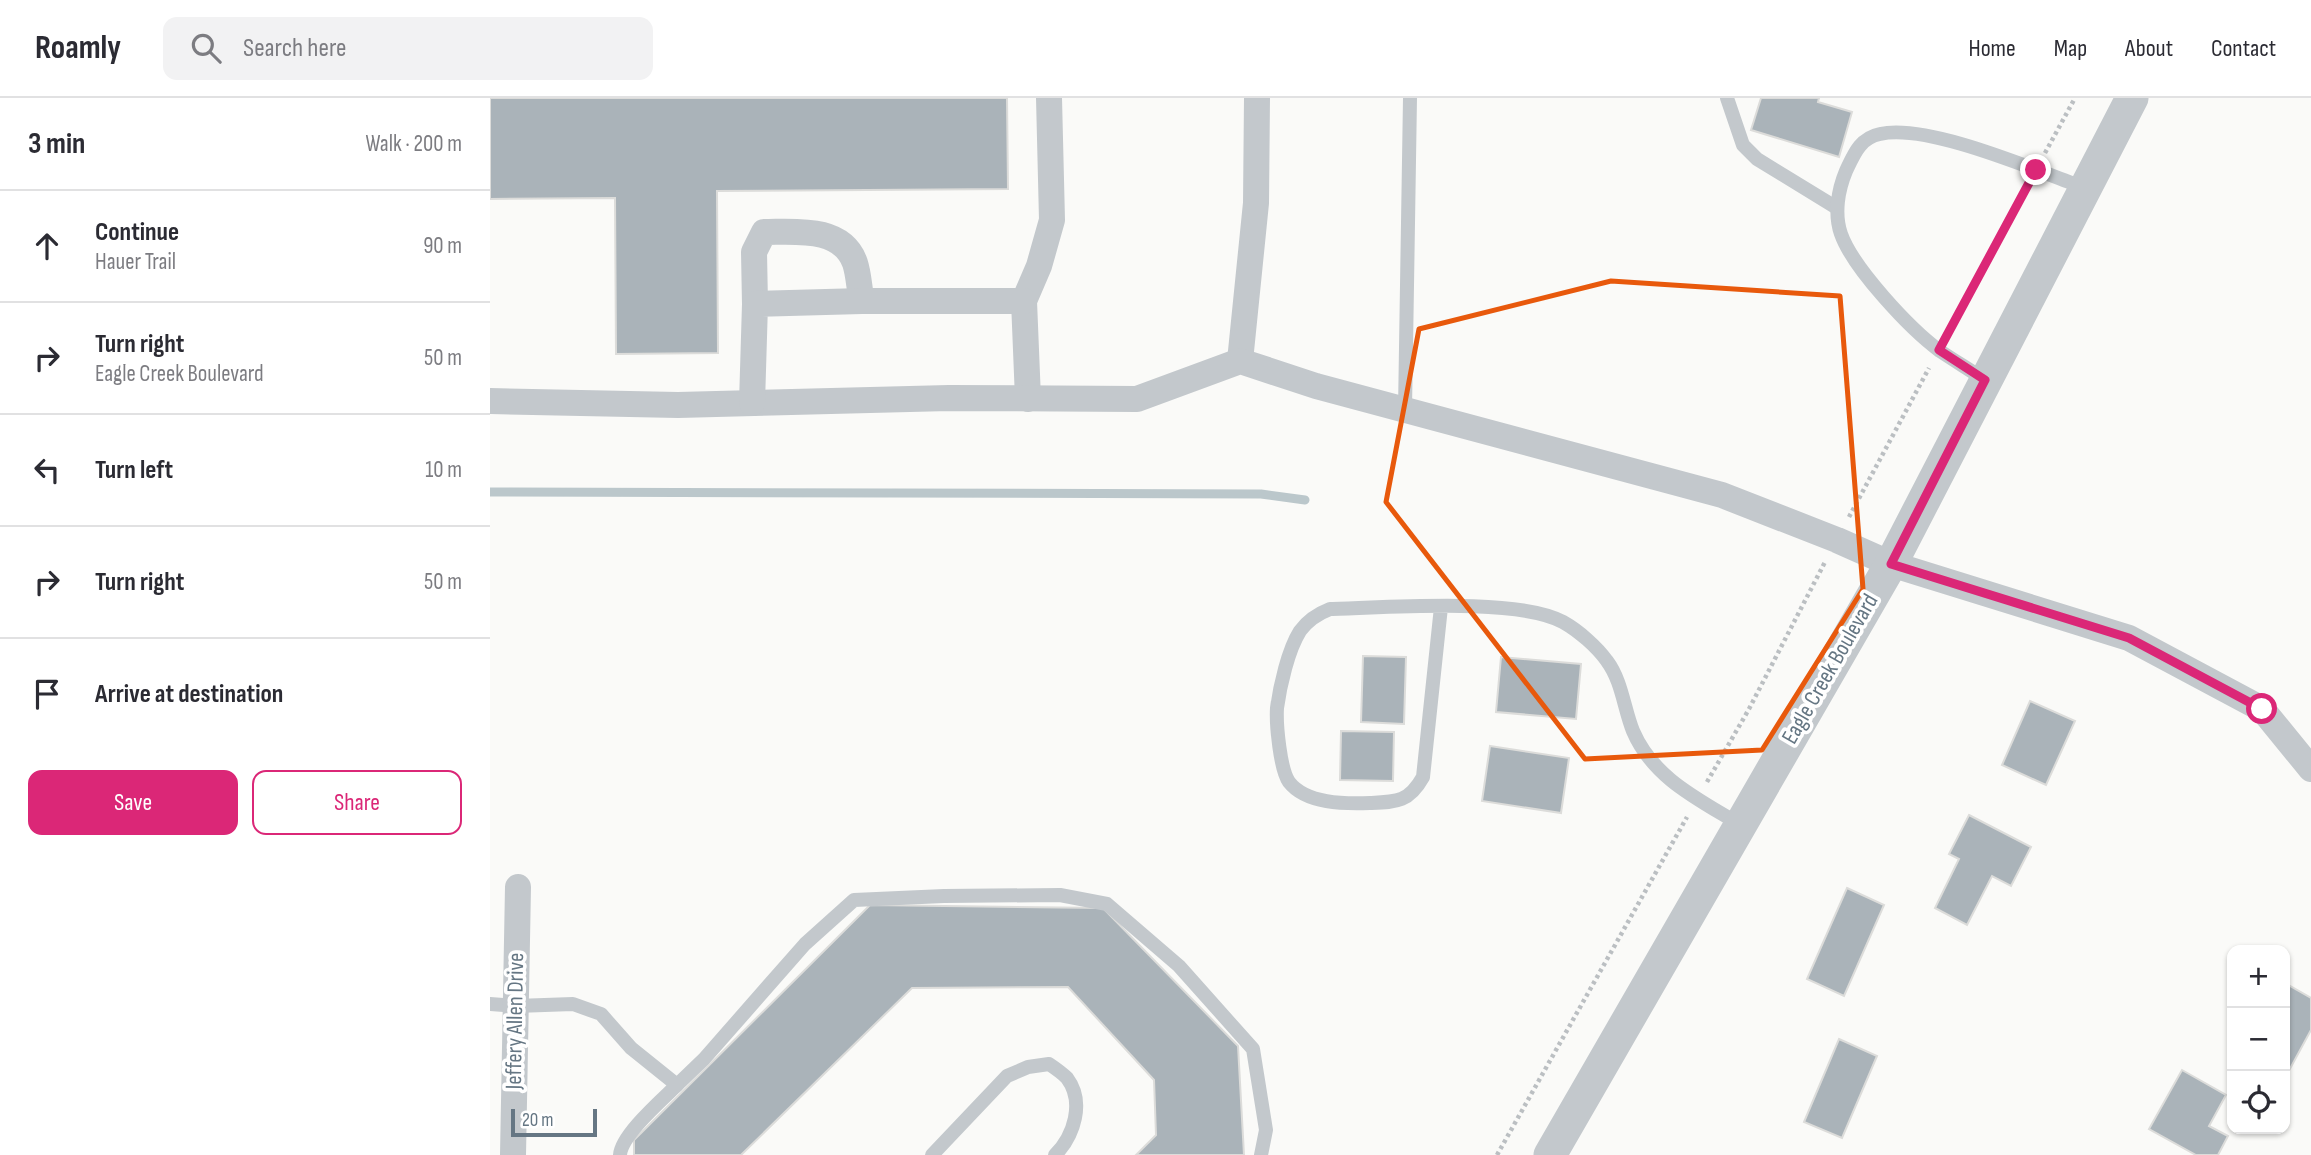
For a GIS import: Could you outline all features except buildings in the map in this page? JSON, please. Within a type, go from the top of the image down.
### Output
[{"type":"street","points":[[1028,400],[1024,301],[1039,266],[1052,220],[1049,98]]},
{"type":"street","points":[[1240,361],[1256,203],[1257,98]]},
{"type":"street","name":"Eagle Creek Boulevard","points":[[1550,1155],[1891,564],[2132,98]]},
{"type":"street","points":[[752,403],[754,252],[764,232],[813,232],[842,243],[854,262],[862,301]]},
{"type":"street","points":[[755,304],[1024,301]]},
{"type":"street","points":[[490,401],[678,405],[949,398],[1137,399],[1240,361],[1316,386],[1722,495],[1891,564],[2129,638],[2262,709],[2311,769]]},
{"type":"street","name":"Jeffery Allen Drive","points":[[513,1155],[503,1005],[518,887]]},
{"type":"lane","points":[[1405,410],[1410,98]]},
{"type":"lane","points":[[1727,98],[1743,145],[1757,159],[1837,208]]},
{"type":"lane","points":[[1985,380],[1939,350],[1911,325],[1854,258],[1840,233],[1837,208],[1842,181],[1854,152],[1864,140],[1880,134],[1905,132],[1926,135],[1966,146],[2085,188]]},
{"type":"lane","points":[[1441,607],[1423,777],[1415,793],[1394,802],[1337,804],[1302,793],[1289,781],[1282,762],[1277,710],[1285,669],[1299,632],[1315,615],[1329,609],[1441,607],[1479,607],[1532,612],[1563,622],[1590,643],[1608,662],[1633,731],[1648,758],[1668,780],[1739,824]]},
{"type":"lane","points":[[620,1155],[620,1149],[638,1124],[704,1059],[805,944],[854,900],[1060,895],[1108,904],[1179,966],[1253,1049],[1266,1130],[1261,1155]]},
{"type":"lane","points":[[503,1005],[573,1004],[601,1014],[631,1048],[677,1085]]},
{"type":"lane","points":[[932,1155],[1007,1076],[1028,1067],[1049,1064],[1066,1077],[1076,1096],[1074,1128],[1055,1155]]},
{"type":"path","points":[[1497,1155],[1749,709],[2075,98]]},
{"type":"highlighted area","points":[[1611,281],[1840,296],[1863,589],[1762,750],[1585,759],[1386,502],[1419,329]]},
{"type":"waterway","points":[[490,492],[1261,494],[1305,500]]},
{"type":"route","points":[[2036,170],[1939,350],[1985,380],[1891,564],[2129,638],[2262,709]]}]
